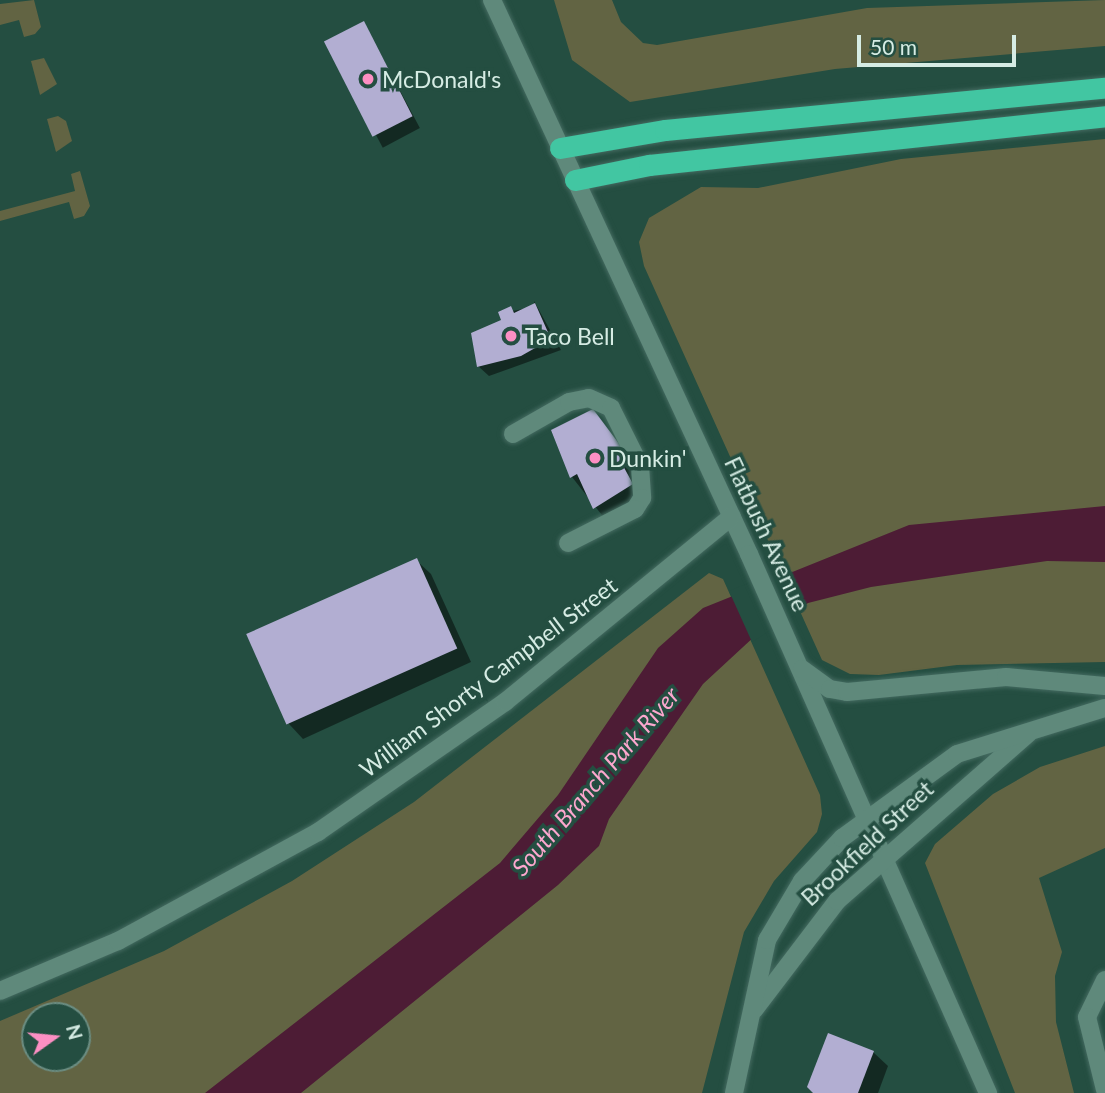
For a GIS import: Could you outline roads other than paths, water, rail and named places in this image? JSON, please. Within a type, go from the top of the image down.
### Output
[{"type":"highway","points":[[560,148],[665,130],[1105,88]]},
{"type":"highway","points":[[575,180],[675,162],[1105,116]]},
{"type":"street","name":"Flatbush Avenue","points":[[492,0],[732,516],[988,1093]]},
{"type":"street","points":[[513,434],[569,402],[589,398],[611,408],[640,466],[642,498],[635,509],[568,543]]},
{"type":"street","name":"William Shorty Campbell Street","points":[[0,991],[118,941],[318,832],[505,702],[732,516]]},
{"type":"street","points":[[800,666],[830,689],[847,692],[1006,677],[1105,686]]},
{"type":"street","name":"Brookfield Street","points":[[734,1093],[760,965],[783,908],[867,818],[957,754],[1105,708]]},
{"type":"street","name":"Brookfield Street","points":[[752,1012],[814,926],[884,857],[1035,728]]},
{"type":"street","points":[[1104,979],[1087,1017],[1105,1090]]},
{"type":"water","name":"South Branch Park River","points":[[1105,506],[1105,562],[1047,561],[871,587],[808,603],[756,635],[703,684],[609,819],[599,846],[558,885],[301,1093],[205,1093],[500,863],[558,795],[658,648],[703,608],[909,525]]},
{"type":"place","name":"McDonald's","points":[[368,79]]},
{"type":"place","name":"Taco Bell","points":[[511,336]]},
{"type":"place","name":"Dunkin'","points":[[595,458]]}]
